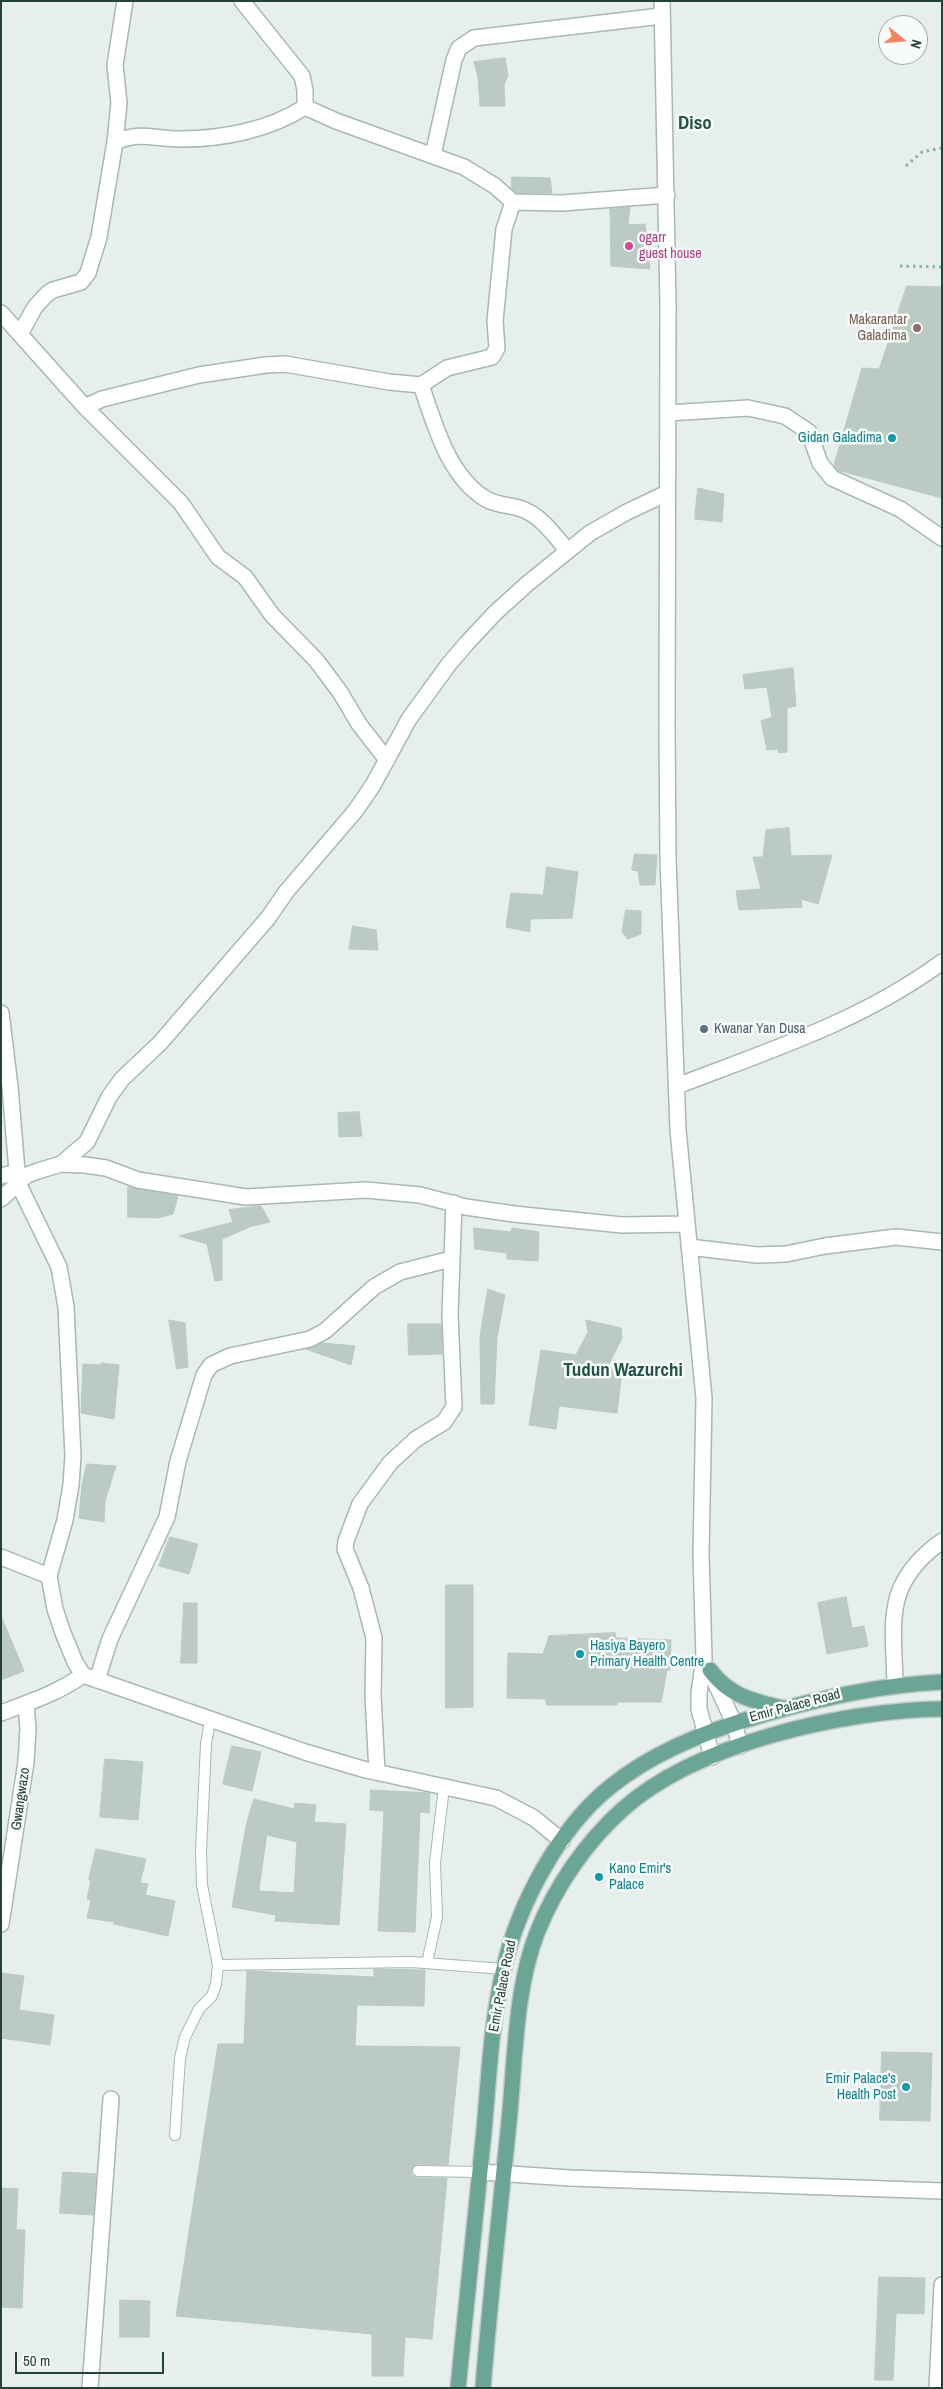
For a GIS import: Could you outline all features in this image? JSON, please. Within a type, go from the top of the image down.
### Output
[{"type":"main road","points":[[707,1664],[726,1687],[743,1698],[784,1708]]},
{"type":"main road","name":"Emir Palace Road","points":[[458,2388],[490,2060],[504,1969],[524,1905],[544,1868],[562,1841],[608,1788],[635,1768],[665,1752],[705,1735],[734,1723],[841,1694],[895,1686],[942,1682]]},
{"type":"main road","name":"Emir Palace Road","points":[[483,2388],[493,2266],[517,2037],[527,1970],[537,1933],[576,1861],[624,1808],[656,1786],[712,1756],[740,1746],[847,1718],[914,1710],[942,1709]]},
{"type":"street","points":[[20,334],[35,308],[47,294],[53,290],[81,282],[88,273],[99,237],[115,142],[119,103],[115,65],[125,1]]},
{"type":"street","points":[[242,1],[302,76],[306,90],[305,107]]},
{"type":"street","points":[[433,155],[454,60],[459,48],[474,38],[661,9],[667,195],[668,859],[678,1130],[704,1398],[701,1554],[707,1664],[699,1693],[699,1709],[712,1756]]},
{"type":"street","points":[[115,142],[137,135],[179,139],[236,133],[284,121],[305,107]]},
{"type":"street","points":[[305,107],[336,121],[464,167],[480,176],[513,202],[562,203],[667,195]]},
{"type":"street","points":[[85,407],[102,398],[199,375],[266,365],[285,364],[389,382],[421,385],[447,368],[492,357],[496,352],[496,321],[504,229],[513,202]]},
{"type":"street","points":[[1,313],[85,407],[181,503],[218,557],[245,577],[272,615],[316,660],[340,692],[359,724],[387,760]]},
{"type":"street","points":[[421,385],[438,431],[464,480],[488,500],[520,508],[531,514],[546,525],[567,550]]},
{"type":"street","points":[[668,413],[748,408],[785,416],[809,432],[820,464],[832,478],[900,509],[942,538]]},
{"type":"street","points":[[61,1164],[87,1142],[109,1097],[122,1080],[160,1043],[268,918],[286,892],[356,810],[387,760],[409,719],[449,664],[495,612],[567,550],[606,523],[668,493]]},
{"type":"street","points":[[677,1086],[776,1050],[858,1014],[942,962]]},
{"type":"street","points":[[1,1013],[10,1087],[17,1177],[59,1267],[69,1328],[73,1456],[71,1485],[65,1520],[49,1576],[55,1609],[75,1662],[90,1677],[305,1752],[377,1772],[496,1798],[516,1806],[562,1841]]},
{"type":"street","points":[[1,1176],[17,1177],[27,1175],[61,1164],[106,1168],[138,1180],[246,1197],[366,1190],[420,1195],[514,1214],[622,1225],[686,1224]]},
{"type":"street","points":[[1,1199],[17,1177]]},
{"type":"street","points":[[377,1772],[373,1696],[374,1638],[361,1588],[345,1549],[360,1504],[390,1463],[416,1439],[444,1422],[454,1407],[450,1315],[454,1203]]},
{"type":"street","points":[[689,1247],[756,1255],[786,1254],[825,1246],[896,1237],[942,1242]]},
{"type":"street","points":[[1,1713],[40,1700],[90,1677],[110,1639],[167,1517],[187,1427],[207,1369],[219,1359],[310,1339],[325,1331],[374,1287],[400,1272],[451,1260]]},
{"type":"street","points":[[895,1686],[894,1617],[898,1593],[901,1584],[912,1570],[942,1541]]},
{"type":"street","points":[[1,1557],[49,1576]]},
{"type":"street","points":[[707,1664],[734,1723],[740,1746]]},
{"type":"street","name":"Gwangwazo","points":[[1,1924],[26,1762],[28,1729],[26,1704]]},
{"type":"street","points":[[90,2388],[110,2099]]},
{"type":"street","points":[[480,2172],[503,2175],[942,2191]]},
{"type":"street","points":[[937,2388],[942,2285]]},
{"type":"lane","points":[[175,2135],[180,2058],[184,2037],[199,2009],[212,1996],[216,1984],[218,1965],[207,1919],[201,1868],[206,1744],[210,1720]]},
{"type":"lane","points":[[427,1962],[437,1917],[435,1863],[444,1787]]},
{"type":"lane","points":[[218,1965],[427,1962],[504,1969]]},
{"type":"lane","points":[[418,2171],[480,2172]]},
{"type":"path","points":[[906,166],[922,152],[942,148]]},
{"type":"path","points":[[900,266],[942,267]]},
{"type":"building","points":[[505,58],[508,75],[504,85],[505,106],[480,106],[478,77],[474,62]]},
{"type":"building","points":[[512,177],[550,178],[552,193],[517,193],[512,189]]},
{"type":"building","name":"ogarr guest house","points":[[630,207],[628,225],[645,224],[650,269],[611,266],[610,209]]},
{"type":"building","name":"Gidan Galadima","points":[[907,286],[942,287],[942,498],[837,470],[834,465],[862,368],[879,369]]},
{"type":"building","points":[[698,488],[724,494],[722,522],[695,519]]},
{"type":"building","points":[[793,668],[796,706],[787,708],[787,752],[779,753],[778,749],[767,750],[761,721],[772,717],[767,687],[745,689],[743,675]]},
{"type":"building","points":[[789,828],[791,856],[832,855],[818,904],[801,899],[802,907],[739,910],[736,891],[761,889],[753,857],[763,857],[766,830]]},
{"type":"building","points":[[635,854],[657,855],[655,885],[640,885],[638,871],[632,870]]},
{"type":"building","points":[[547,867],[578,872],[572,918],[530,919],[530,932],[506,927],[511,893],[543,895]]},
{"type":"building","points":[[626,910],[641,911],[641,934],[628,939],[622,932]]},
{"type":"building","points":[[353,926],[376,930],[378,950],[349,949]]},
{"type":"building","points":[[359,1112],[362,1136],[339,1137],[338,1113]]},
{"type":"building","points":[[128,1187],[178,1196],[173,1214],[158,1218],[128,1217]]},
{"type":"building","points":[[261,1206],[270,1222],[252,1226],[222,1239],[222,1280],[215,1281],[207,1244],[179,1236],[233,1222],[229,1210]]},
{"type":"building","points":[[474,1228],[511,1232],[512,1228],[539,1232],[538,1261],[507,1259],[507,1253],[475,1249]]},
{"type":"building","points":[[488,1289],[505,1295],[497,1337],[494,1404],[481,1404],[480,1337]]},
{"type":"building","points":[[169,1320],[185,1323],[188,1367],[177,1369]]},
{"type":"building","points":[[586,1320],[621,1328],[622,1338],[607,1368],[622,1371],[617,1413],[559,1406],[556,1429],[529,1425],[541,1350],[576,1355],[588,1332]]},
{"type":"building","points":[[408,1324],[441,1324],[442,1354],[409,1355]]},
{"type":"building","points":[[323,1343],[355,1346],[351,1365],[306,1349]]},
{"type":"building","points":[[101,1363],[119,1365],[114,1419],[81,1413],[83,1364],[102,1365]]},
{"type":"building","points":[[87,1464],[116,1466],[105,1501],[104,1522],[79,1518],[82,1485]]},
{"type":"building","points":[[170,1537],[198,1544],[189,1574],[159,1566]]},
{"type":"building","points":[[446,1585],[473,1585],[473,1707],[446,1708]]},
{"type":"building","points":[[846,1597],[852,1628],[864,1626],[868,1646],[827,1654],[818,1603]]},
{"type":"building","points":[[184,1603],[197,1603],[197,1663],[181,1663]]},
{"type":"building","points":[[1,1616],[24,1671],[1,1680]]},
{"type":"building","points":[[615,1633],[616,1638],[671,1640],[670,1670],[667,1670],[661,1702],[617,1702],[617,1705],[547,1705],[545,1699],[507,1698],[508,1653],[543,1654],[549,1636]]},
{"type":"building","points":[[232,1746],[261,1752],[252,1791],[223,1784]]},
{"type":"building","points":[[105,1759],[143,1762],[138,1820],[100,1817]]},
{"type":"building","points":[[371,1790],[430,1793],[429,1813],[420,1812],[415,1932],[378,1931],[384,1811],[370,1810]]},
{"type":"building","points":[[254,1799],[294,1809],[295,1803],[316,1805],[314,1822],[346,1824],[339,1925],[275,1921],[276,1915],[232,1907],[246,1826]],"holes":[[[267,1835],[297,1842],[294,1893],[259,1891]]]},
{"type":"building","points":[[96,1849],[146,1859],[140,1883],[148,1884],[145,1895],[175,1901],[168,1936],[114,1924],[114,1922],[87,1918],[91,1900],[87,1899],[91,1880],[89,1880]]},
{"type":"building","points":[[374,1969],[425,1970],[424,2006],[357,2005],[355,2046],[460,2047],[448,2165],[418,2164],[411,2170],[412,2175],[417,2178],[447,2178],[432,2339],[405,2337],[403,2376],[372,2376],[372,2334],[176,2316],[218,2044],[244,2044],[247,1971],[374,1977]]},
{"type":"building","points":[[1,1973],[24,1976],[19,2010],[54,2015],[50,2045],[1,2038]]},
{"type":"building","name":"Emir Palace's Health Post","points":[[882,2052],[932,2053],[930,2121],[880,2120]]},
{"type":"building","points":[[63,2172],[96,2174],[93,2215],[60,2213]]},
{"type":"building","points":[[1,2188],[18,2189],[16,2230],[25,2230],[22,2308],[1,2307]]},
{"type":"building","points":[[879,2277],[925,2278],[924,2314],[896,2313],[893,2380],[875,2380]]},
{"type":"building","points":[[120,2300],[150,2301],[149,2337],[120,2337]]},
{"type":"place","name":"ogarr guest house","points":[[629,246]]},
{"type":"place","name":"Makarantar Galadima","points":[[917,328]]},
{"type":"place","name":"Gidan Galadima","points":[[892,438]]},
{"type":"place","name":"Kwanar Yan Dusa","points":[[704,1029]]},
{"type":"place","name":"Hasiya Bayero Primary Health Centre","points":[[580,1654]]},
{"type":"place","name":"Kano Emir's Palace","points":[[599,1877]]},
{"type":"place","name":"Emir Palace's Health Post","points":[[906,2087]]},
{"type":"district","name":"Diso","points":[[695,124]]},
{"type":"district","name":"Tudun Wazurchi","points":[[623,1371]]}]
